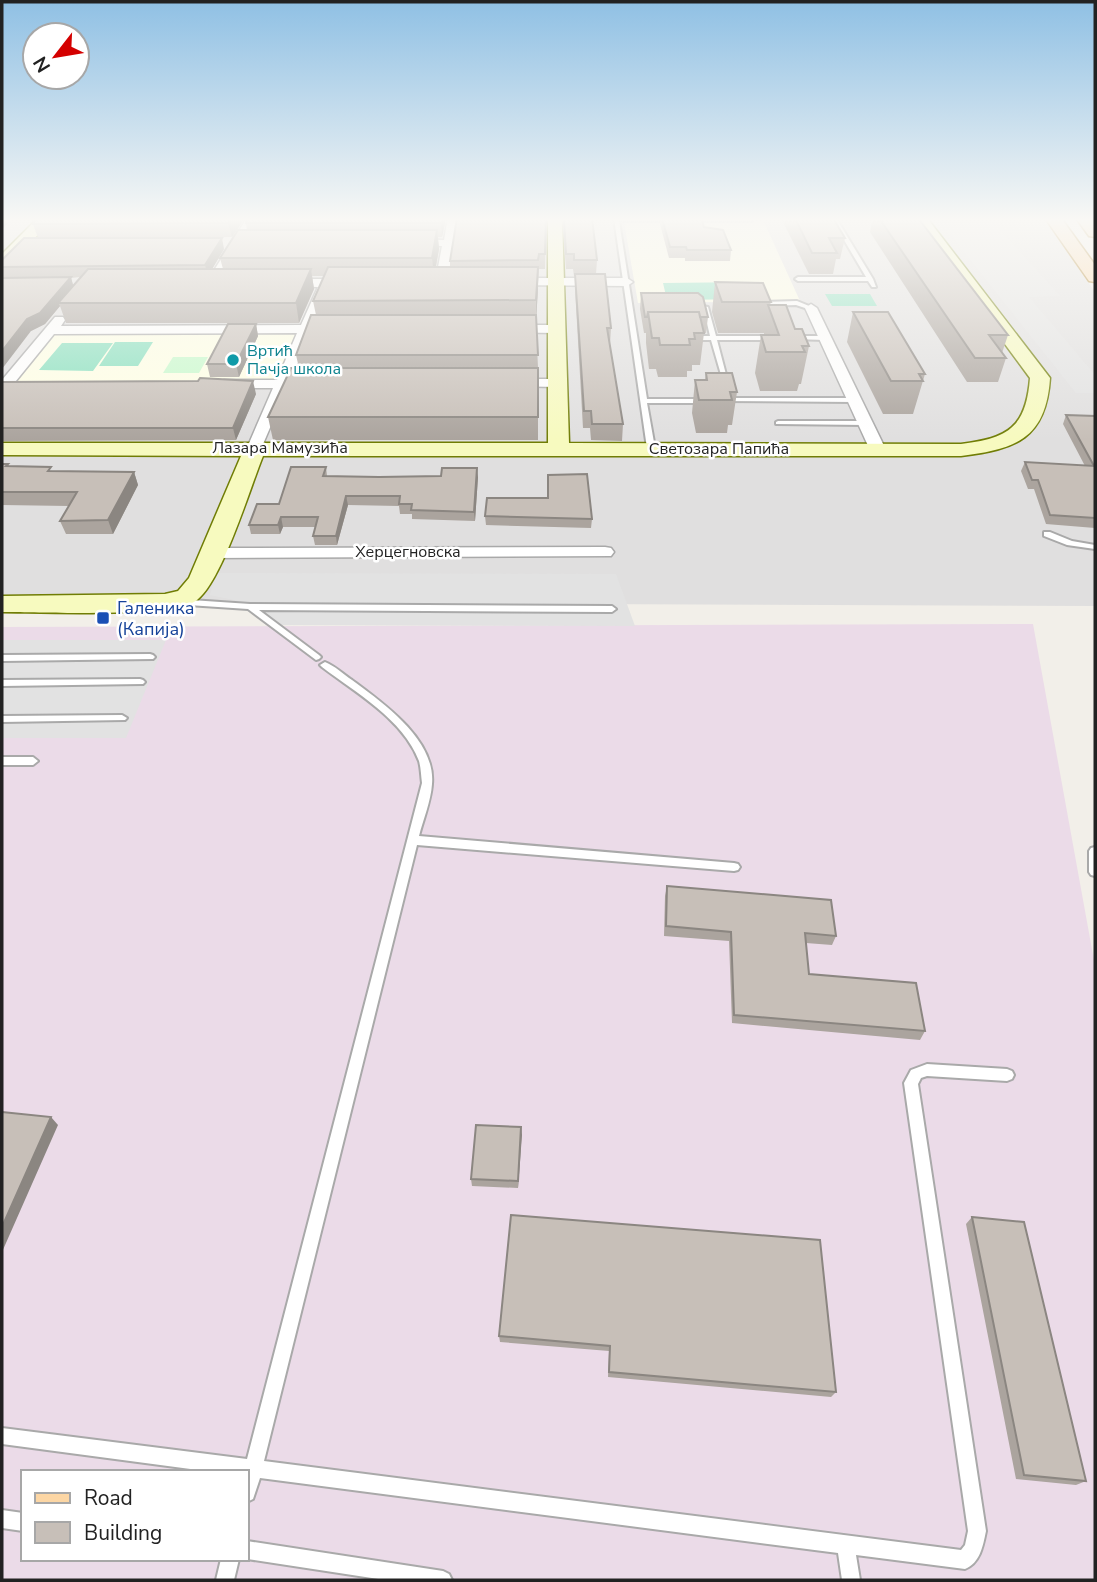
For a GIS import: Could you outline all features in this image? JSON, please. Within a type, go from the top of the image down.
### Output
[{"type":"street","points":[[2,604],[167,602],[196,589],[321,292]]},
{"type":"street","points":[[556,292],[559,448]]},
{"type":"street","name":"Светозара Папића","points":[[559,448],[961,450],[1005,442],[1029,426],[1038,400],[1040,378],[975,292]]},
{"type":"street","points":[[811,308],[878,450]]},
{"type":"street","points":[[9,386],[67,311]]},
{"type":"street","points":[[51,330],[346,329]]},
{"type":"street","points":[[492,329],[556,329]]},
{"type":"street","points":[[489,383],[557,383]]},
{"type":"street","points":[[214,384],[324,384]]},
{"type":"street","name":"Лазара Мамузића","points":[[2,449],[559,448]]},
{"type":"street","name":"Херцегновска","points":[[211,553],[605,552]]},
{"type":"lane","points":[[628,292],[651,448]]},
{"type":"lane","points":[[744,304],[797,303],[811,308]]},
{"type":"lane","points":[[630,304],[642,304]]},
{"type":"lane","points":[[692,304],[717,304]]},
{"type":"lane","points":[[704,304],[731,400]]},
{"type":"lane","points":[[636,338],[649,338]]},
{"type":"lane","points":[[688,338],[825,338]]},
{"type":"lane","points":[[645,401],[854,400]]},
{"type":"lane","points":[[778,423],[866,423]]},
{"type":"lane","points":[[1047,534],[1070,543],[1095,547]]},
{"type":"lane","points":[[167,602],[250,607],[612,609]]},
{"type":"lane","points":[[248,1489],[427,774],[419,745],[408,732],[250,607]]},
{"type":"lane","points":[[2,658],[150,657]]},
{"type":"lane","points":[[2,683],[140,682]]},
{"type":"lane","points":[[2,719],[122,718]]},
{"type":"lane","points":[[2,761],[33,761]]},
{"type":"lane","points":[[412,840],[734,867]]},
{"type":"lane","points":[[1095,850],[1095,872]]},
{"type":"lane","points":[[2,1436],[965,1560],[973,1549],[977,1531],[911,1083],[916,1074],[927,1070],[1007,1076]]},
{"type":"lane","points":[[2,1519],[21,1522]]},
{"type":"lane","points":[[846,1545],[851,1580]]},
{"type":"lane","points":[[248,1550],[412,1578],[443,1580]]},
{"type":"lane","points":[[225,1580],[230,1561]]},
{"type":"shaded area","points":[[2,292],[1095,292],[1095,606],[2,602]]},
{"type":"shaded area","points":[[636,292],[796,292],[800,301],[638,303]]},
{"type":"shaded area","points":[[996,292],[1056,292],[1060,296],[1029,297],[1095,375],[1095,393],[1076,393]]},
{"type":"shaded area","points":[[306,329],[283,384],[6,384],[51,330]]},
{"type":"shaded area","points":[[215,573],[616,574],[635,626],[273,625],[239,601],[210,595]]},
{"type":"shaded area","points":[[1033,624],[1095,966],[1095,1580],[2,1580],[2,627]]},
{"type":"shaded area","points":[[2,640],[166,640],[126,738],[2,738]]},
{"type":"green space","points":[[665,292],[756,292],[759,299],[667,300]]},
{"type":"green space","points":[[825,294],[870,294],[877,306],[832,306]]},
{"type":"green space","points":[[115,342],[153,342],[138,366],[99,366]]},
{"type":"green space","points":[[62,343],[113,343],[93,371],[39,370]]},
{"type":"green space","points":[[173,357],[208,357],[199,373],[163,373]]},
{"type":"building","points":[[2,292],[58,292],[40,313],[27,319],[2,351]]},
{"type":"building","points":[[68,292],[301,292],[296,303],[58,303]]},
{"type":"building","points":[[317,292],[536,292],[536,300],[313,301]]},
{"type":"building","points":[[576,292],[607,292],[611,328],[607,328],[623,424],[592,424],[591,411],[584,411]]},
{"type":"building","points":[[718,292],[767,292],[771,302],[722,302]]},
{"type":"building","points":[[930,292],[975,292],[1008,335],[989,335],[1006,358],[975,358]]},
{"type":"building","points":[[641,293],[698,293],[703,297],[708,317],[700,317],[699,312],[648,312],[645,317]]},
{"type":"building","points":[[768,305],[786,305],[795,329],[802,329],[809,346],[802,346],[805,352],[766,352],[761,335],[779,335]]},
{"type":"building","points":[[648,312],[699,312],[704,333],[694,333],[695,339],[689,339],[690,345],[660,345],[659,338],[652,338]]},
{"type":"building","points":[[853,312],[888,312],[925,374],[919,374],[923,381],[891,381]]},
{"type":"building","points":[[311,315],[536,315],[538,355],[296,355]]},
{"type":"building","points":[[228,324],[256,324],[236,364],[207,364]]},
{"type":"building","points":[[291,368],[538,368],[538,417],[268,417]]},
{"type":"building","points":[[706,373],[732,373],[737,392],[730,392],[732,400],[699,400],[695,380],[707,380]]},
{"type":"building","points":[[200,378],[253,381],[233,428],[2,428],[2,382],[198,381]]},
{"type":"building","points":[[1066,415],[1095,416],[1095,518],[1050,515],[1038,480],[1032,480],[1025,462],[1094,466]]},
{"type":"building","points":[[2,464],[51,467],[48,471],[134,472],[108,520],[60,521],[77,492],[2,492]]},
{"type":"building","points":[[291,467],[326,467],[323,476],[379,477],[441,476],[442,468],[477,468],[474,512],[411,510],[412,504],[399,504],[400,496],[346,496],[336,536],[313,536],[318,517],[281,517],[278,525],[249,525],[257,504],[279,504]]},
{"type":"building","points":[[587,474],[592,519],[485,516],[487,498],[548,498],[548,475]]},
{"type":"building","points":[[667,886],[831,900],[836,936],[805,933],[809,974],[916,983],[925,1031],[734,1015],[731,932],[666,926]]},
{"type":"building","points":[[2,1112],[51,1117],[2,1227]]},
{"type":"building","points":[[476,1125],[521,1127],[518,1181],[471,1179]]},
{"type":"building","points":[[511,1215],[820,1240],[836,1392],[609,1372],[610,1346],[499,1336]]},
{"type":"building","points":[[972,1217],[1024,1222],[1086,1481],[1024,1475]]},
{"type":"place","name":"Вртић Пачја школа","points":[[233,360]]},
{"type":"place","name":"Галеника (Капија)","points":[[103,618]]}]
